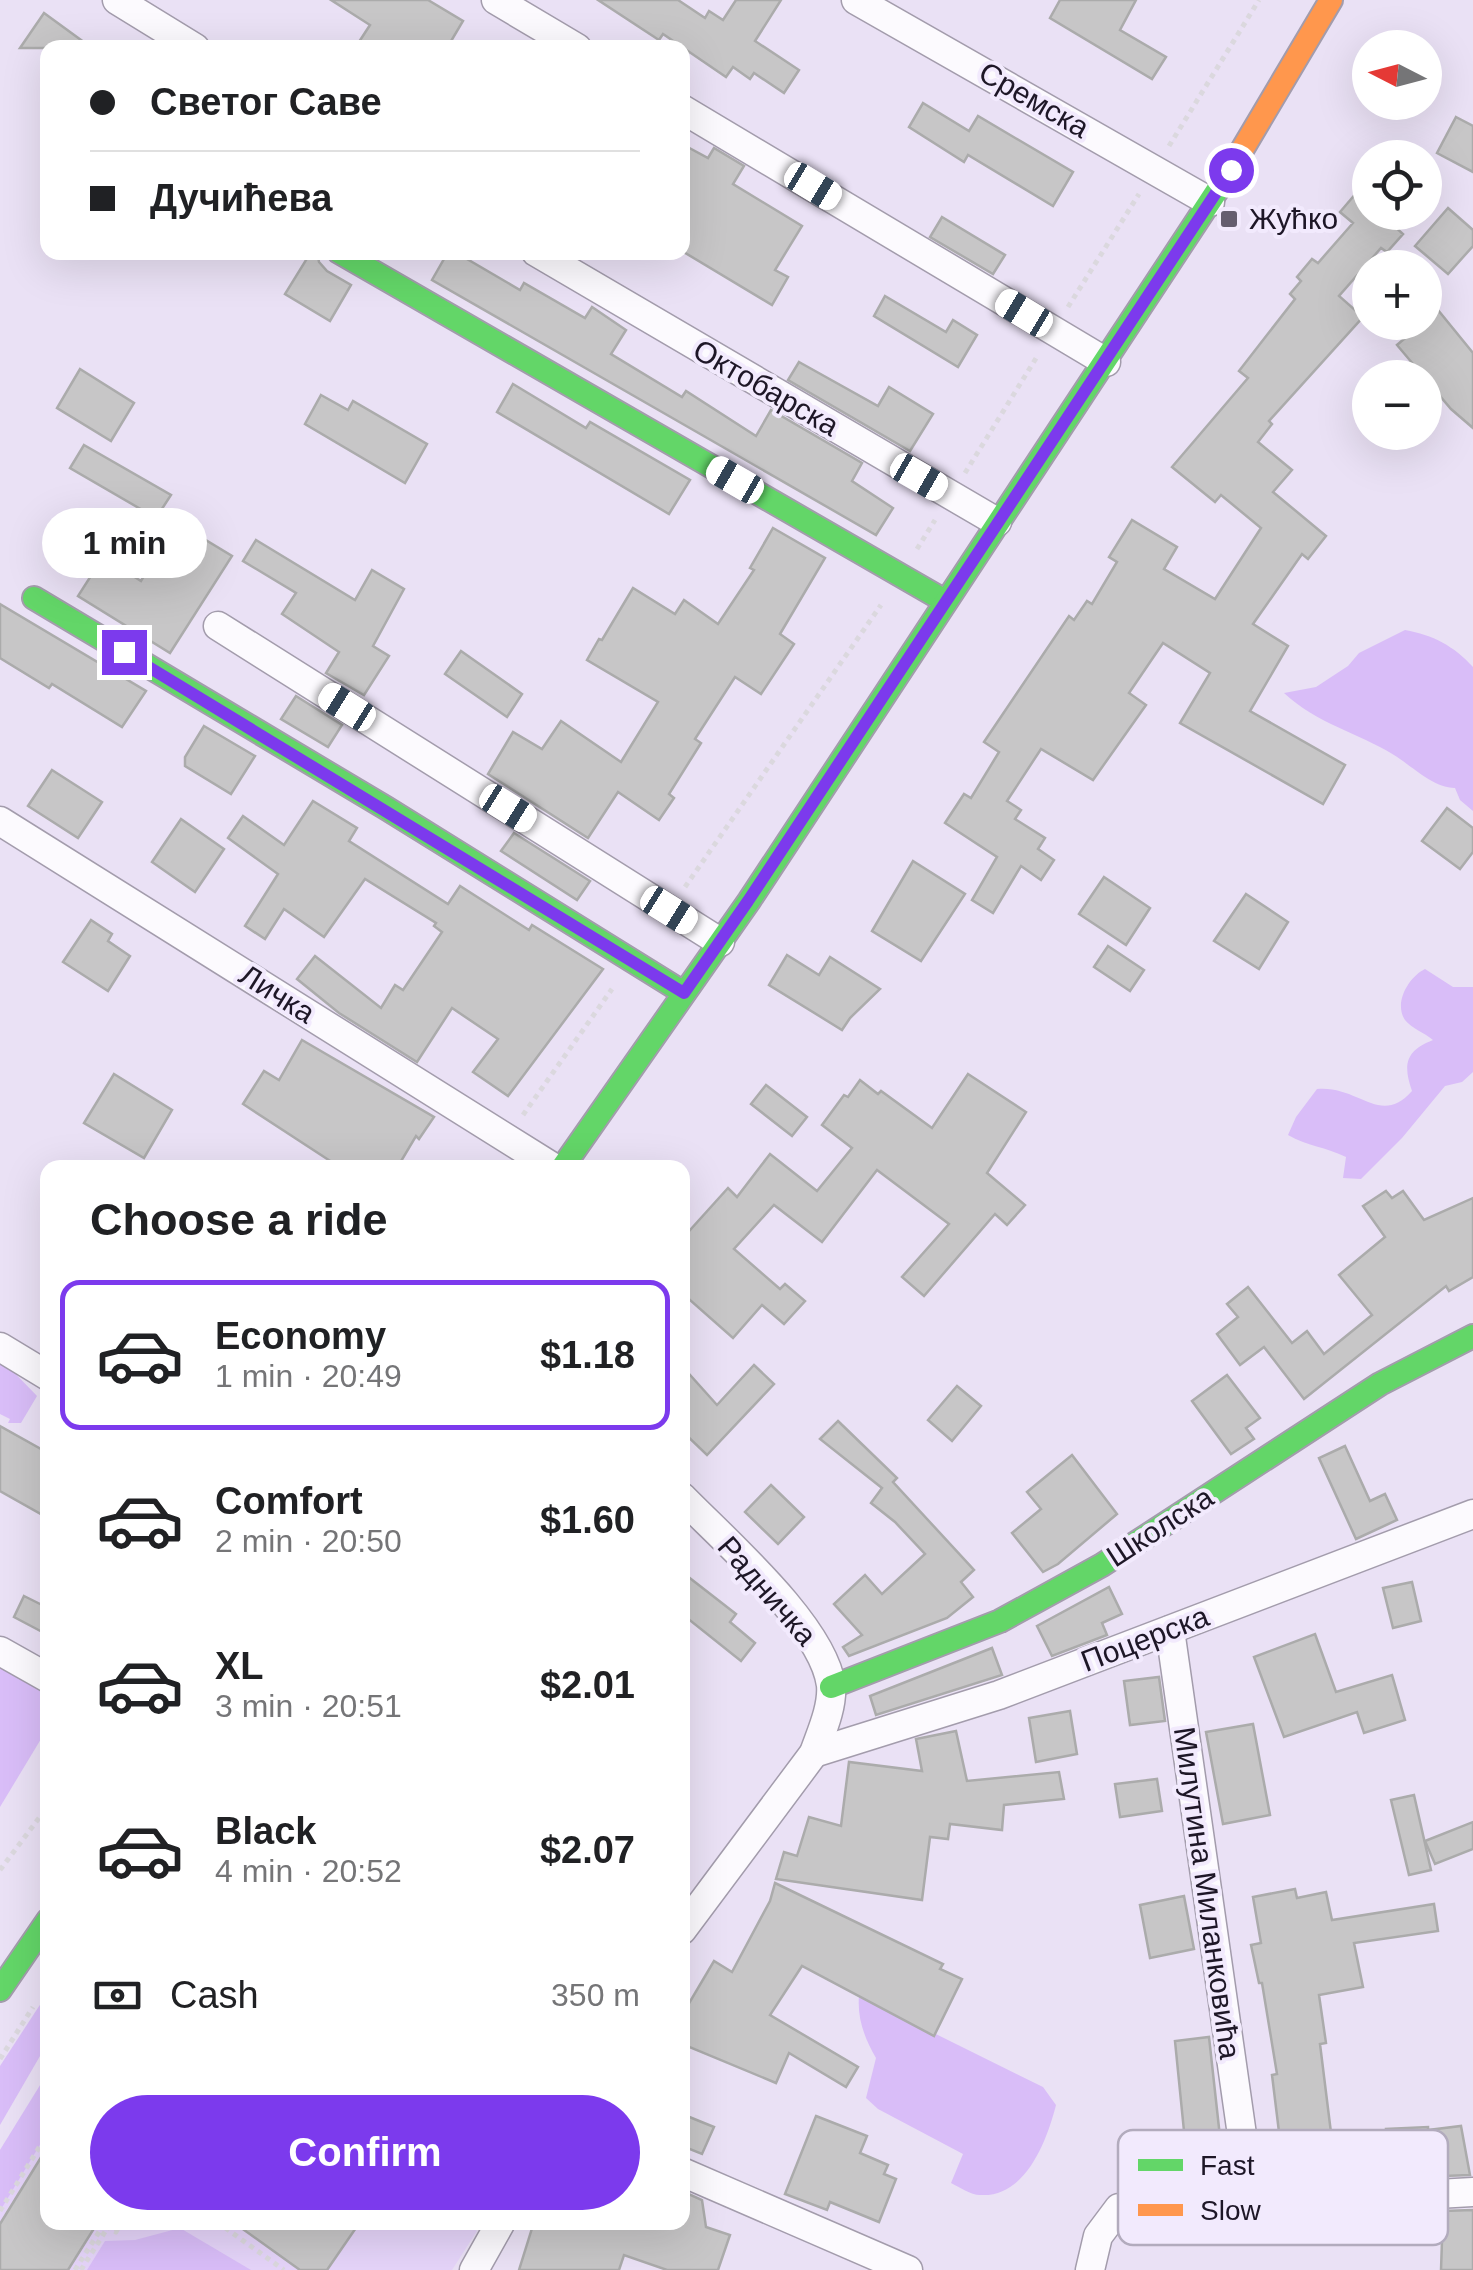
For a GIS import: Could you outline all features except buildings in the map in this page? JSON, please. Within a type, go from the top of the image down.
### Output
[{"type":"street","points":[[117,0],[182,40]]},
{"type":"street","points":[[496,0],[564,40]]},
{"type":"street","name":"Сремска","points":[[856,0],[1210,202]]},
{"type":"street","points":[[568,1160],[720,942],[1106,362],[1210,202],[1331,0]]},
{"type":"street","points":[[690,114],[1106,362]]},
{"type":"street","points":[[353,260],[945,600]]},
{"type":"street","name":"Октобарска","points":[[550,260],[996,522]]},
{"type":"street","points":[[34,598],[386,808],[684,993]]},
{"type":"street","points":[[218,626],[720,942]]},
{"type":"street","name":"Личка","points":[[0,821],[541,1160]]},
{"type":"street","name":"Школска","points":[[831,1687],[1000,1622],[1102,1565],[1380,1384],[1473,1336]]},
{"type":"street","points":[[0,1347],[40,1371]]},
{"type":"street","name":"Радничка","points":[[690,1505],[817,1644],[831,1687]]},
{"type":"street","name":"Поцерска","points":[[814,1753],[999,1695],[1473,1514]]},
{"type":"street","name":"Милутина Миланковића","points":[[1170,1630],[1241,2130]]},
{"type":"street","points":[[0,1652],[40,1674]]},
{"type":"street","points":[[690,1919],[814,1753],[826,1720],[831,1687]]},
{"type":"street","points":[[0,1990],[40,1932]]},
{"type":"street","points":[[690,2175],[908,2270]]},
{"type":"street","points":[[1448,2194],[1473,2192]]},
{"type":"street","points":[[1090,2270],[1098,2236],[1118,2209]]},
{"type":"street","points":[[474,2270],[497,2230]]},
{"type":"path","points":[[1160,162],[1260,0]]},
{"type":"path","points":[[1058,322],[1141,191]]},
{"type":"path","points":[[964,474],[1040,352]]},
{"type":"path","points":[[675,902],[852,650],[936,518]]},
{"type":"path","points":[[522,1116],[617,982]]},
{"type":"path","points":[[0,1870],[40,1817]]},
{"type":"path","points":[[0,2059],[40,1997]]},
{"type":"path","points":[[0,2211],[40,2146]]},
{"type":"path","points":[[78,2270],[101,2230]]},
{"type":"path","points":[[227,2230],[284,2270]]},
{"type":"shaded area","points":[[1405,630],[1442,642],[1473,667],[1473,811],[1460,800],[1455,788],[1431,780],[1380,747],[1310,713],[1284,693],[1316,687],[1348,666],[1359,653]]},
{"type":"shaded area","points":[[1425,969],[1453,987],[1473,987],[1473,1072],[1462,1082],[1445,1086],[1361,1179],[1343,1178],[1346,1157],[1288,1135],[1317,1089],[1332,1089],[1379,1105],[1400,1101],[1412,1091],[1409,1060],[1417,1049],[1433,1040],[1405,1020],[1401,1005],[1409,983]]},
{"type":"shaded area","points":[[0,1358],[37,1396],[21,1423],[8,1423],[10,1419],[0,1414]]},
{"type":"shaded area","points":[[0,1667],[40,1690],[40,1741],[0,1807]]},
{"type":"shaded area","points":[[859,1996],[1043,2087],[1056,2105],[1040,2150],[1022,2177],[996,2193],[980,2195],[951,2183],[963,2154],[878,2109],[866,2098],[876,2058],[863,2028]]},
{"type":"shaded area","points":[[40,2005],[40,2056],[0,2125],[0,2066]]},
{"type":"shaded area","points":[[40,2085],[40,2230],[477,2231],[452,2270],[0,2270],[0,2150]]},
{"type":"shaded area","points":[[40,2085],[40,2145],[0,2211],[0,2150]]},
{"type":"shaded area","points":[[183,2230],[251,2270],[87,2270],[105,2241],[135,2240]]},
{"type":"traffic: fast","points":[[568,1160],[749,901],[1226,177]]},
{"type":"traffic: fast","points":[[353,260],[945,601]]},
{"type":"traffic: fast","points":[[34,598],[386,808],[684,993]]},
{"type":"traffic: fast","points":[[831,1687],[1000,1621],[1102,1565],[1380,1384],[1473,1336]]},
{"type":"traffic: fast","points":[[0,1990],[40,1932]]},
{"type":"traffic: slow","points":[[1226,177],[1331,0]]},
{"type":"place","name":"Жућко","points":[[1229,219]]},
{"type":"route","points":[[124,652],[386,808],[684,993],[1231,170]]}]
